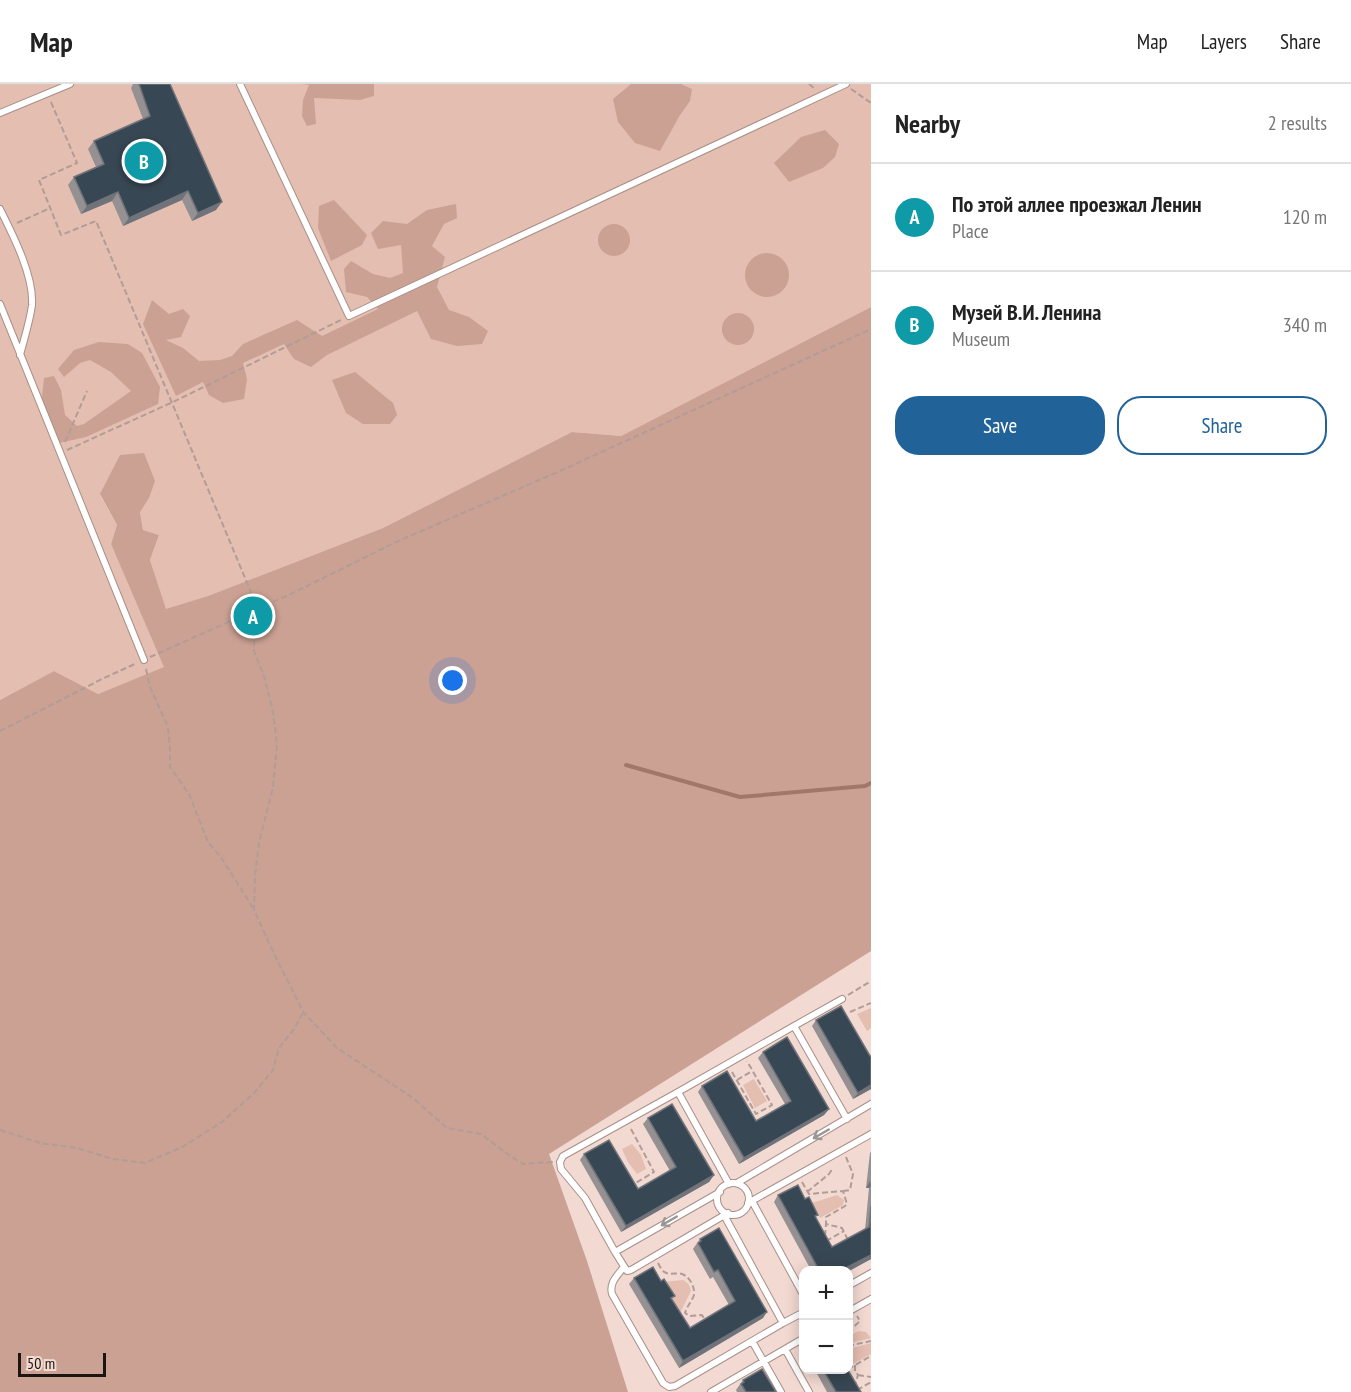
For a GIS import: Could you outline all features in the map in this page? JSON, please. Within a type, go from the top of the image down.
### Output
[{"type":"lane","points":[[0,113],[70,84]]},
{"type":"lane","points":[[240,84],[349,316],[845,84]]},
{"type":"lane","points":[[0,209],[29,274],[32,304],[20,355]]},
{"type":"lane","points":[[0,304],[144,660]]},
{"type":"lane","points":[[842,999],[563,1156],[560,1162],[561,1169],[585,1198],[623,1268],[627,1271],[726,1214],[741,1213],[750,1202],[871,1134]]},
{"type":"lane","points":[[794,1026],[847,1119]]},
{"type":"lane","points":[[678,1092],[733,1184],[746,1189],[750,1202],[799,1287]]},
{"type":"lane","points":[[783,1323],[726,1214],[721,1209],[718,1198],[720,1192],[722,1188],[733,1184],[871,1104]]},
{"type":"lane","points":[[615,1252],[720,1192]]},
{"type":"lane","points":[[623,1268],[612,1284],[612,1294],[663,1383],[669,1387],[675,1386],[799,1315]]},
{"type":"lane","points":[[853,1284],[871,1273]]},
{"type":"lane","points":[[853,1312],[871,1299]]},
{"type":"lane","points":[[752,1341],[781,1392]]},
{"type":"lane","points":[[711,1392],[799,1341]]},
{"type":"lane","points":[[785,1349],[809,1392]]},
{"type":"path","points":[[845,84],[871,103]]},
{"type":"path","points":[[47,94],[77,163],[39,180],[61,235],[96,221],[258,609],[254,651],[264,675],[273,712],[277,745],[273,787],[259,843],[254,910]]},
{"type":"path","points":[[9,227],[50,208]]},
{"type":"path","points":[[60,453],[173,402],[349,316]]},
{"type":"path","points":[[0,731],[102,679],[293,593],[396,542],[560,471],[871,329]]},
{"type":"path","points":[[60,453],[87,391]]},
{"type":"path","points":[[144,660],[150,687],[168,727],[171,750],[170,767],[189,795],[208,842],[221,857],[254,910],[304,1013],[337,1048],[414,1098],[447,1128],[481,1134],[523,1164],[560,1162]]},
{"type":"path","points":[[842,999],[871,981]]},
{"type":"path","points":[[850,1012],[871,1003]]},
{"type":"path","points":[[0,1130],[40,1143],[78,1148],[113,1159],[145,1162],[182,1147],[222,1122],[254,1093],[273,1070],[279,1048],[304,1013]]},
{"type":"path","points":[[727,1064],[756,1114],[772,1105],[743,1055]]},
{"type":"path","points":[[737,1080],[752,1071]]},
{"type":"path","points":[[626,1121],[654,1172],[634,1184]]},
{"type":"path","points":[[802,1181],[811,1195],[850,1190],[853,1174],[846,1156]]},
{"type":"path","points":[[807,1192],[831,1172],[830,1165]]},
{"type":"path","points":[[843,1191],[847,1204],[826,1217],[825,1241],[844,1231]]},
{"type":"path","points":[[826,1224],[842,1228],[849,1241]]},
{"type":"path","points":[[657,1261],[665,1273],[682,1274],[688,1278],[694,1291],[685,1312],[690,1316],[702,1315],[707,1323]]},
{"type":"path","points":[[853,1314],[860,1322],[853,1328]]},
{"type":"path","points":[[853,1345],[871,1341]]},
{"type":"path","points":[[871,1356],[855,1365],[858,1375],[855,1386],[857,1390],[871,1382]]},
{"type":"path","points":[[858,1375],[871,1377]]},
{"type":"shaded area","points":[[0,84],[871,84],[871,307],[621,436],[572,432],[383,528],[166,610],[150,560],[159,535],[143,530],[140,511],[149,498],[100,495],[117,525],[111,544],[165,667],[98,694],[54,671],[0,700]]},
{"type":"shaded area","points":[[302,84],[374,84],[374,96],[360,100],[314,98],[316,124],[307,126],[302,116],[303,100],[309,85]]},
{"type":"shaded area","points":[[631,84],[681,84],[692,89],[690,101],[660,151],[635,143],[618,122],[613,99]]},
{"type":"shaded area","points":[[825,130],[839,144],[835,157],[823,168],[789,182],[774,163],[801,137]]},
{"type":"shaded area","points":[[334,200],[367,235],[362,245],[331,261],[318,228],[319,206]]},
{"type":"shaded area","points":[[456,204],[457,218],[444,224],[432,246],[445,257],[437,287],[449,310],[469,317],[488,331],[482,344],[457,346],[431,339],[417,311],[327,355],[311,367],[294,359],[284,344],[243,363],[247,379],[244,399],[223,403],[209,395],[203,382],[176,396],[143,324],[152,300],[169,314],[183,309],[190,316],[181,337],[166,340],[183,348],[199,361],[220,360],[232,356],[243,344],[297,320],[322,336],[378,309],[367,297],[346,292],[344,269],[351,261],[373,274],[390,278],[403,273],[401,245],[378,249],[371,233],[383,221],[407,224],[427,210]]},
{"type":"shaded area","points":[[614,224],[625,229],[630,240],[625,251],[614,256],[603,251],[598,240],[603,229]]},
{"type":"shaded area","points":[[767,253],[782,260],[789,275],[782,290],[767,297],[752,290],[745,275],[752,260]]},
{"type":"shaded area","points":[[871,307],[871,951],[549,1154],[587,1261],[628,1392],[0,1392],[0,700],[54,671],[98,694],[164,667],[111,544],[117,525],[100,494],[120,455],[144,453],[155,481],[149,498],[140,512],[143,530],[159,535],[150,560],[166,609],[208,596],[383,528],[572,432],[621,436]]},
{"type":"shaded area","points":[[738,313],[749,318],[754,329],[749,340],[738,345],[727,340],[722,329],[727,318]]},
{"type":"shaded area","points":[[99,342],[128,344],[142,353],[160,387],[158,404],[86,437],[59,443],[41,405],[44,378],[54,376],[61,390],[65,415],[77,426],[84,424],[131,391],[111,372],[90,360],[80,363],[64,377],[58,369],[74,350]]},
{"type":"shaded area","points":[[355,372],[393,403],[397,415],[390,424],[363,424],[346,413],[332,380]]},
{"type":"shaded area","points":[[871,1008],[871,1028],[867,1031],[857,1014]]},
{"type":"shaded area","points":[[754,1079],[767,1101],[755,1108],[743,1085]]},
{"type":"shaded area","points":[[632,1144],[641,1155],[646,1169],[637,1174],[622,1149]]},
{"type":"shaded area","points":[[837,1195],[844,1200],[843,1205],[820,1218],[812,1203]]},
{"type":"shaded area","points":[[683,1280],[691,1291],[680,1313],[662,1282]]},
{"type":"shaded area","points":[[866,1332],[871,1338],[853,1342],[855,1333]]},
{"type":"shaded area","points":[[871,1343],[871,1354],[853,1364],[853,1348]]},
{"type":"building","points":[[139,84],[170,84],[222,202],[198,213],[188,191],[129,218],[118,192],[87,206],[74,177],[104,164],[94,141],[150,116]]},
{"type":"building","points":[[841,1006],[871,1056],[871,1085],[858,1093],[816,1020]]},
{"type":"building","points":[[787,1037],[829,1109],[744,1158],[702,1086],[727,1071],[756,1121],[791,1101],[763,1052]]},
{"type":"building","points":[[672,1104],[714,1175],[626,1226],[584,1154],[609,1140],[638,1189],[676,1167],[648,1118]]},
{"type":"building","points":[[798,1185],[805,1199],[809,1197],[818,1215],[815,1216],[832,1247],[869,1227],[871,1206],[871,1255],[850,1266],[817,1266],[778,1195]]},
{"type":"building","points":[[719,1228],[767,1312],[683,1361],[634,1278],[653,1267],[661,1281],[664,1279],[675,1296],[671,1298],[690,1328],[735,1301],[718,1270],[714,1272],[698,1243],[700,1239]]},
{"type":"building","points":[[762,1369],[776,1392],[746,1392],[741,1384],[743,1380]]},
{"type":"building","points":[[825,1374],[850,1374],[861,1392],[836,1392]]},
{"type":"waterway","points":[[626,765],[740,797],[865,786],[871,783]]},
{"type":"place","name":"Музей В.И. Ленина","points":[[144,161]]},
{"type":"place","name":"По этой аллее проезжал Ленин","points":[[253,616]]}]
